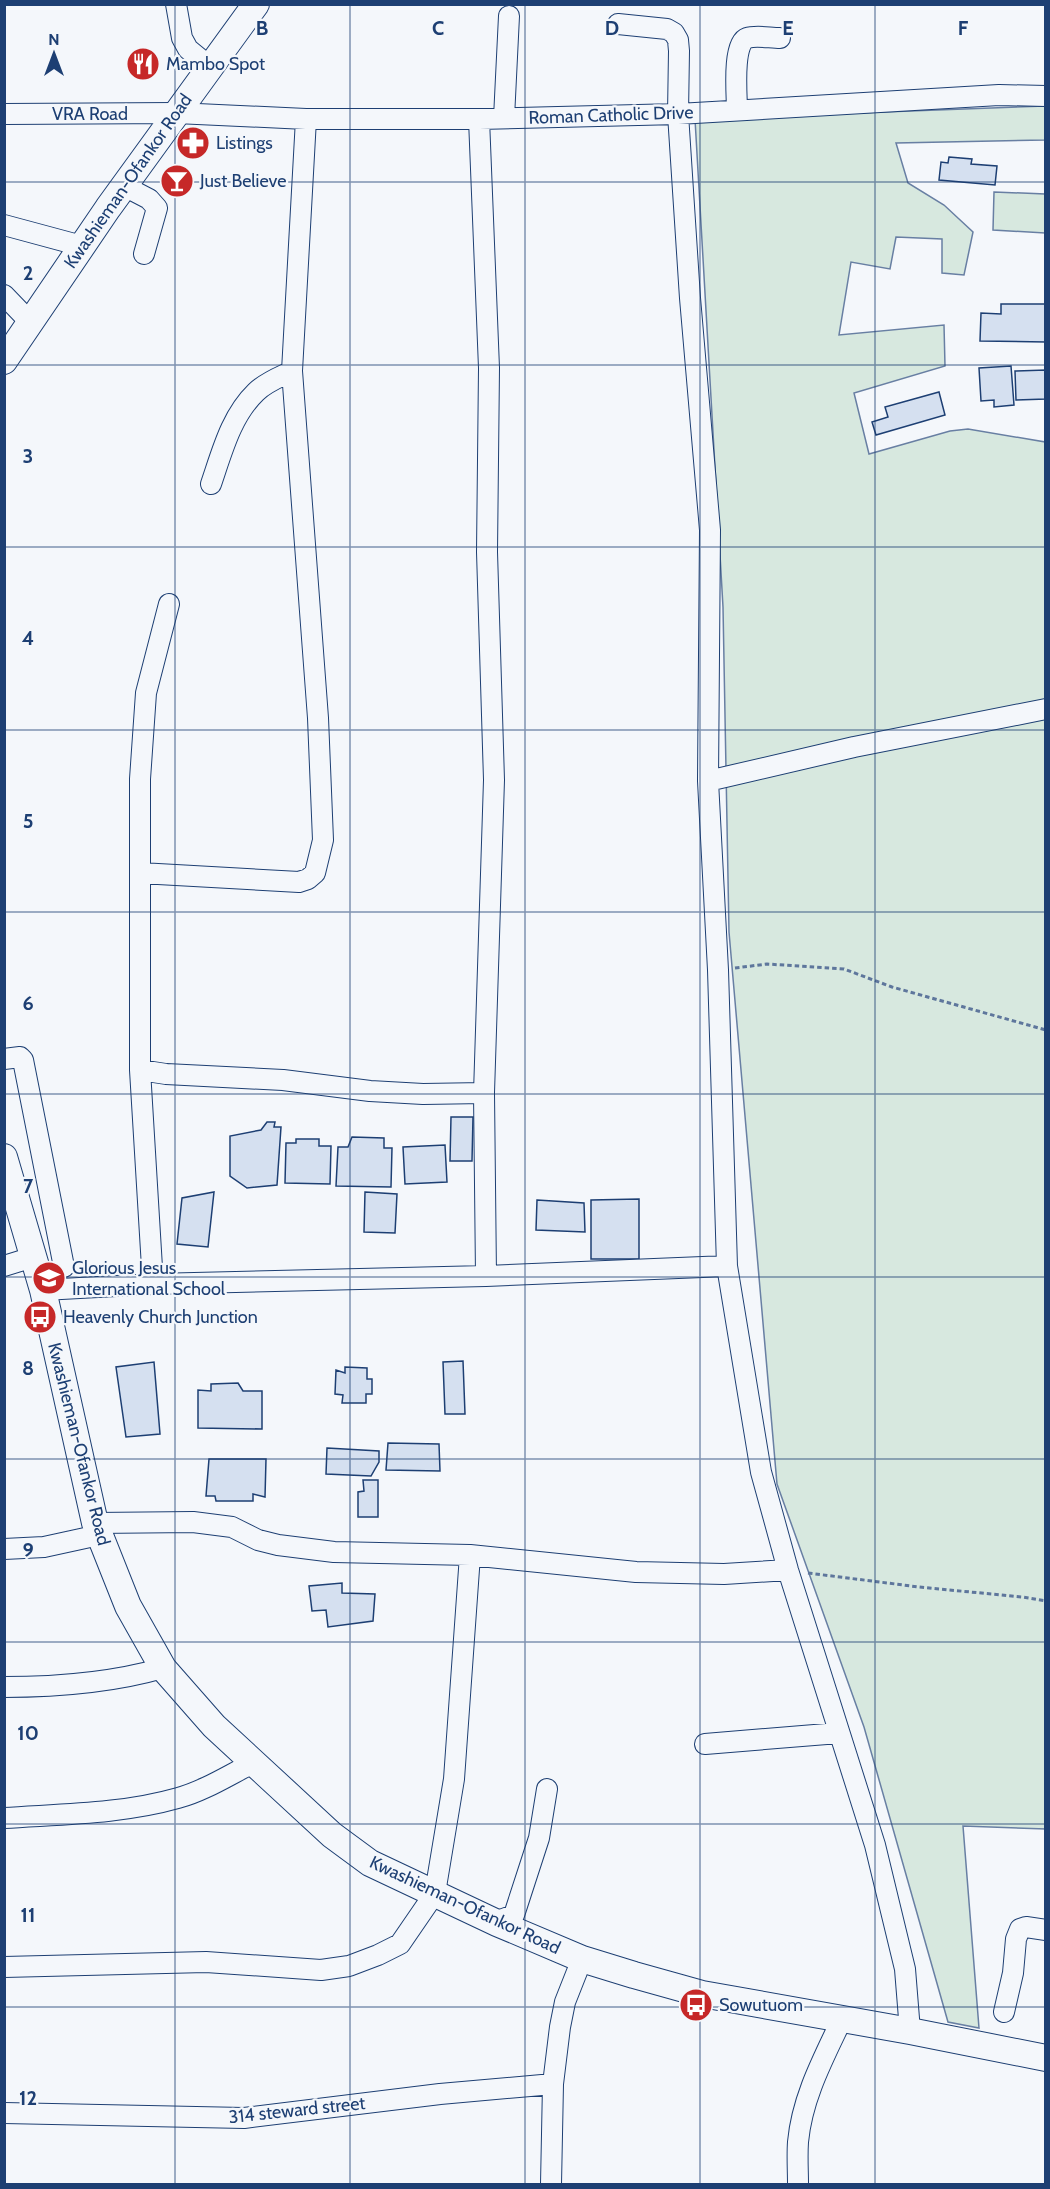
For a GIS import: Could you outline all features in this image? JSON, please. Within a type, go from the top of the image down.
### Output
[{"type":"main road","name":"Kwashieman-Ofankor Road","points":[[4,361],[124,186],[256,4]]},
{"type":"main road","name":"Kwashieman-Ofankor Road","points":[[4,1157],[43,1290],[97,1529],[128,1606],[163,1668],[214,1726],[299,1806],[370,1863],[495,1922],[582,1959],[702,1994],[1046,2058]]},
{"type":"street","points":[[176,4],[182,38],[188,49],[210,67]]},
{"type":"street","points":[[504,118],[509,16]]},
{"type":"street","points":[[618,24],[667,29],[674,33],[678,40],[679,51],[678,114],[690,297],[710,530],[708,782],[718,970],[727,1266],[762,1472],[788,1570],[875,1845],[905,1969],[910,2031]]},
{"type":"street","points":[[737,110],[737,55],[741,42],[746,38],[780,38]]},
{"type":"street","name":"Roman Catholic Drive","points":[[176,113],[306,119],[479,119],[678,114],[999,95],[1046,96]]},
{"type":"street","name":"VRA Road","points":[[4,114],[176,113]]},
{"type":"street","points":[[140,873],[299,882],[315,873],[324,840],[318,718],[292,370],[306,119]]},
{"type":"street","points":[[479,119],[489,368],[487,552],[494,780],[484,1093],[486,1276]]},
{"type":"street","points":[[124,186],[149,199],[157,208],[144,254]]},
{"type":"street","points":[[4,225],[82,246]]},
{"type":"street","points":[[4,295],[30,322]]},
{"type":"street","points":[[211,484],[225,443],[238,415],[256,392],[292,370]]},
{"type":"street","points":[[153,1284],[141,1070],[142,732],[146,693],[169,604]]},
{"type":"street","points":[[708,782],[854,747],[1046,709]]},
{"type":"street","points":[[4,1059],[16,1056],[23,1060],[64,1267]]},
{"type":"street","points":[[141,1070],[166,1074],[283,1080],[423,1094],[484,1093]]},
{"type":"street","points":[[4,1266],[33,1257]]},
{"type":"street","points":[[43,1290],[153,1284],[486,1276],[727,1266]]},
{"type":"street","points":[[4,1549],[44,1547],[97,1529],[193,1522],[232,1527],[258,1540],[278,1545],[334,1552],[470,1555],[636,1572],[724,1574],[788,1570]]},
{"type":"street","points":[[4,1967],[206,1962],[321,1970],[349,1966],[400,1944],[435,1893],[454,1779],[470,1555]]},
{"type":"street","points":[[4,1687],[44,1687],[101,1682],[163,1668]]},
{"type":"street","points":[[705,1744],[839,1733]]},
{"type":"street","points":[[4,1818],[139,1808],[180,1798],[253,1763]]},
{"type":"street","points":[[495,1922],[514,1915],[539,1838],[547,1789]]},
{"type":"street","points":[[1004,2012],[1013,1973],[1016,1939],[1020,1929],[1026,1927],[1046,1929]]},
{"type":"street","points":[[551,2184],[553,2084],[560,2027],[565,2002],[582,1959]]},
{"type":"street","points":[[798,2184],[798,2144],[807,2099],[842,2019]]},
{"type":"street","name":"314 steward street","points":[[4,2113],[244,2118],[440,2094],[553,2084]]},
{"type":"path","points":[[718,970],[767,964],[844,969],[892,987],[1046,1030]]},
{"type":"path","points":[[788,1570],[1046,1601]]},
{"type":"shaded area","points":[[1045,106],[1045,140],[896,143],[908,183],[944,205],[973,232],[964,275],[942,273],[942,239],[896,237],[890,269],[851,262],[839,335],[944,325],[945,366],[854,393],[869,454],[950,431],[968,429],[1045,442],[1046,1829],[963,1826],[979,2028],[948,2022],[864,1727],[777,1484],[729,932],[723,607],[695,119]]},
{"type":"shaded area","points":[[994,192],[1045,194],[1045,233],[993,230]]},
{"type":"building","points":[[949,157],[972,159],[971,164],[997,166],[995,185],[939,180],[941,162],[948,163]]},
{"type":"building","points":[[1001,304],[1046,304],[1046,342],[980,341],[981,313],[1001,314]]},
{"type":"building","points":[[1011,366],[1014,405],[994,407],[994,400],[981,401],[979,368]]},
{"type":"building","points":[[1046,370],[1046,399],[1016,400],[1015,371]]},
{"type":"building","points":[[939,392],[945,415],[876,435],[872,422],[888,417],[885,407]]},
{"type":"building","points":[[451,1117],[473,1117],[472,1161],[450,1161]]},
{"type":"building","points":[[267,1122],[275,1122],[274,1127],[281,1127],[277,1185],[247,1188],[230,1176],[230,1136],[261,1130]]},
{"type":"building","points":[[352,1137],[384,1138],[384,1148],[392,1148],[391,1187],[336,1186],[338,1147],[348,1147]]},
{"type":"building","points":[[296,1139],[319,1139],[319,1146],[331,1146],[330,1184],[285,1183],[286,1143],[296,1143]]},
{"type":"building","points":[[445,1145],[447,1182],[405,1184],[403,1147]]},
{"type":"building","points":[[214,1192],[208,1247],[177,1244],[182,1198]]},
{"type":"building","points":[[365,1192],[397,1194],[395,1233],[364,1232]]},
{"type":"building","points":[[639,1199],[639,1259],[591,1259],[591,1200]]},
{"type":"building","points":[[537,1200],[584,1203],[585,1232],[536,1230]]},
{"type":"building","points":[[463,1361],[465,1414],[445,1414],[443,1362]]},
{"type":"building","points":[[154,1362],[160,1434],[126,1437],[116,1367]]},
{"type":"building","points":[[345,1367],[367,1368],[367,1379],[372,1379],[372,1394],[366,1394],[366,1403],[342,1403],[343,1395],[335,1394],[336,1370],[345,1373]]},
{"type":"building","points":[[238,1383],[243,1391],[262,1391],[262,1429],[198,1428],[198,1390],[211,1391],[211,1384]]},
{"type":"building","points":[[388,1443],[439,1444],[440,1471],[386,1470]]},
{"type":"building","points":[[327,1448],[379,1451],[379,1462],[371,1476],[326,1474]]},
{"type":"building","points":[[209,1459],[266,1459],[265,1497],[253,1494],[253,1501],[216,1501],[215,1496],[206,1496]]},
{"type":"building","points":[[363,1480],[378,1480],[378,1517],[358,1517],[358,1492],[364,1491]]},
{"type":"building","points":[[342,1583],[342,1593],[375,1594],[373,1621],[328,1627],[326,1610],[312,1611],[309,1586]]},
{"type":"place","name":"Mambo Spot","points":[[143,64]]},
{"type":"place","name":"Listings","points":[[193,143]]},
{"type":"place","name":"Just Believe","points":[[177,181]]},
{"type":"place","name":"Glorious Jesus International School","points":[[49,1278]]},
{"type":"place","name":"Heavenly Church Junction","points":[[40,1317]]},
{"type":"place","name":"Sowutuom","points":[[696,2005]]}]
